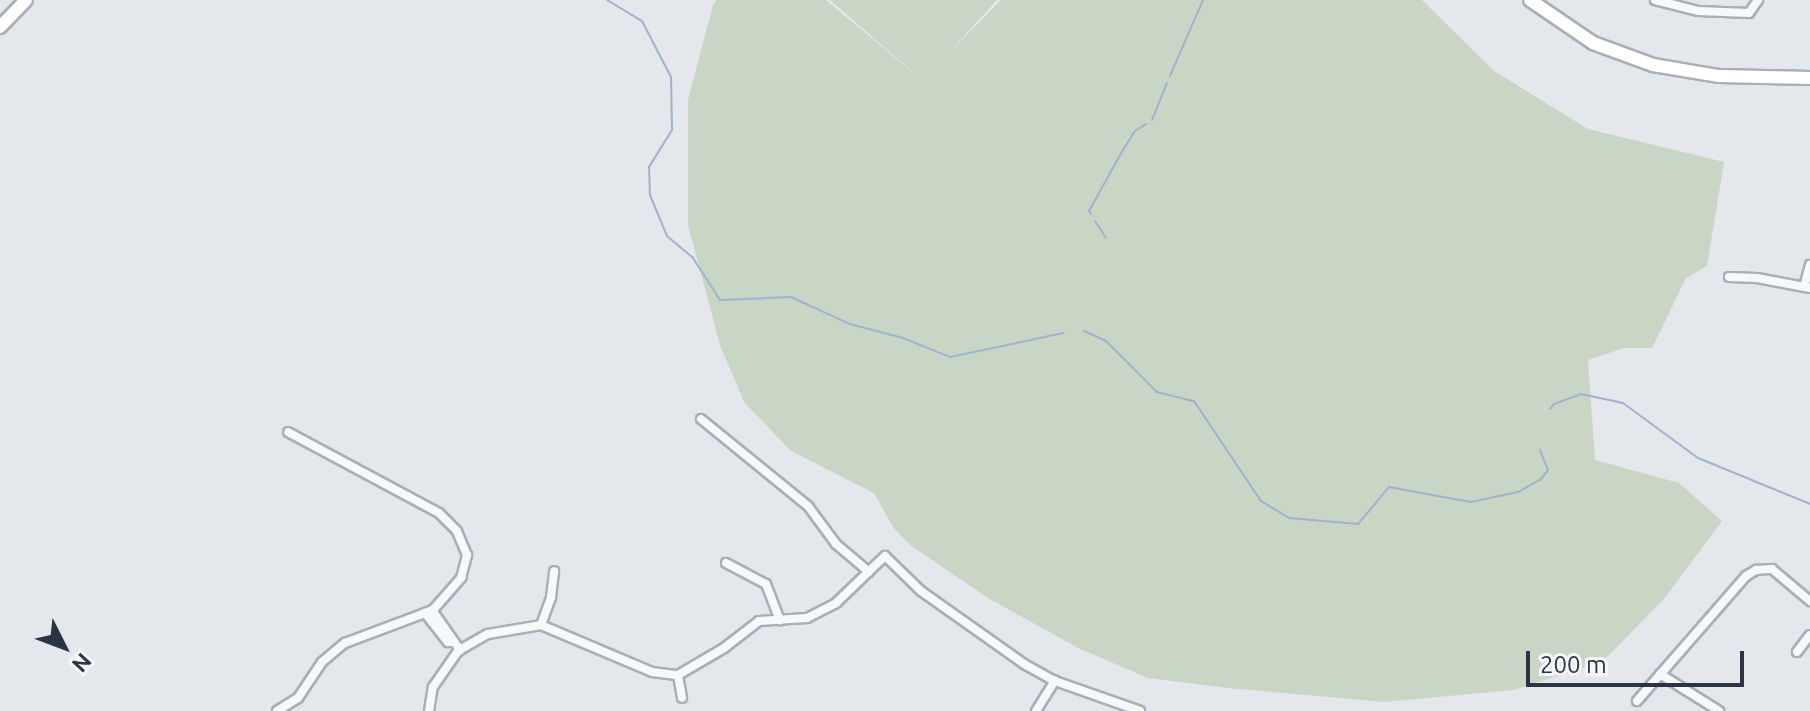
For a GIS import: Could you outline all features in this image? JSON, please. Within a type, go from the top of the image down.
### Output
[{"type":"street","points":[[0,27],[26,0]]},
{"type":"street","points":[[1655,0],[1698,11],[1749,13],[1758,0]]},
{"type":"street","points":[[1537,2],[1593,43],[1653,65],[1719,76],[1810,78]]},
{"type":"street","points":[[1729,277],[1757,278],[1807,287],[1810,265]]},
{"type":"street","points":[[701,419],[808,506],[836,544],[869,572]]},
{"type":"street","points":[[277,711],[298,698],[322,662],[345,643],[428,612],[461,578],[467,555],[457,531],[439,513],[288,432]]},
{"type":"street","points":[[429,711],[433,687],[460,650],[488,634],[541,625],[652,672],[678,675],[724,648],[759,621],[807,618],[836,603],[885,556],[921,591],[991,644],[1055,681],[1140,711]]},
{"type":"street","points":[[726,563],[766,584],[780,620]]},
{"type":"street","points":[[1637,701],[1746,576],[1756,570],[1772,569],[1810,601]]},
{"type":"street","points":[[541,625],[551,597],[554,571]]},
{"type":"street","points":[[428,612],[452,636],[460,650]]},
{"type":"street","points":[[1797,652],[1810,635]]},
{"type":"street","points":[[1660,674],[1719,711]]},
{"type":"street","points":[[678,675],[682,698]]},
{"type":"street","points":[[1036,711],[1055,681]]},
{"type":"green space","points":[[717,0],[826,0],[922,80],[830,0],[997,0],[945,57],[1001,0],[1422,0],[1494,71],[1588,129],[1724,162],[1707,266],[1686,278],[1652,348],[1624,348],[1588,360],[1595,460],[1679,483],[1722,521],[1664,599],[1602,662],[1513,690],[1384,702],[1228,688],[1148,678],[1078,648],[988,598],[910,545],[893,527],[874,493],[791,451],[744,402],[720,345],[688,225],[688,100],[713,5]]},
{"type":"waterway","points":[[607,0],[642,21],[671,77],[672,130],[649,167],[650,195],[667,236],[693,258],[720,300],[791,297],[850,324],[903,338],[950,357],[1064,333]]},
{"type":"waterway","points":[[1170,76],[1203,0]]},
{"type":"waterway","points":[[1152,120],[1167,83]]},
{"type":"waterway","points":[[1091,214],[1089,211],[1123,150],[1135,131],[1146,124]]},
{"type":"waterway","points":[[1095,221],[1106,238]]},
{"type":"waterway","points":[[1084,331],[1106,341],[1157,392],[1194,401],[1261,501],[1289,518],[1358,524],[1389,487],[1471,502],[1518,492],[1540,480],[1548,470],[1540,450]]},
{"type":"waterway","points":[[1550,409],[1554,404],[1581,394],[1623,403],[1698,458],[1810,504]]}]
